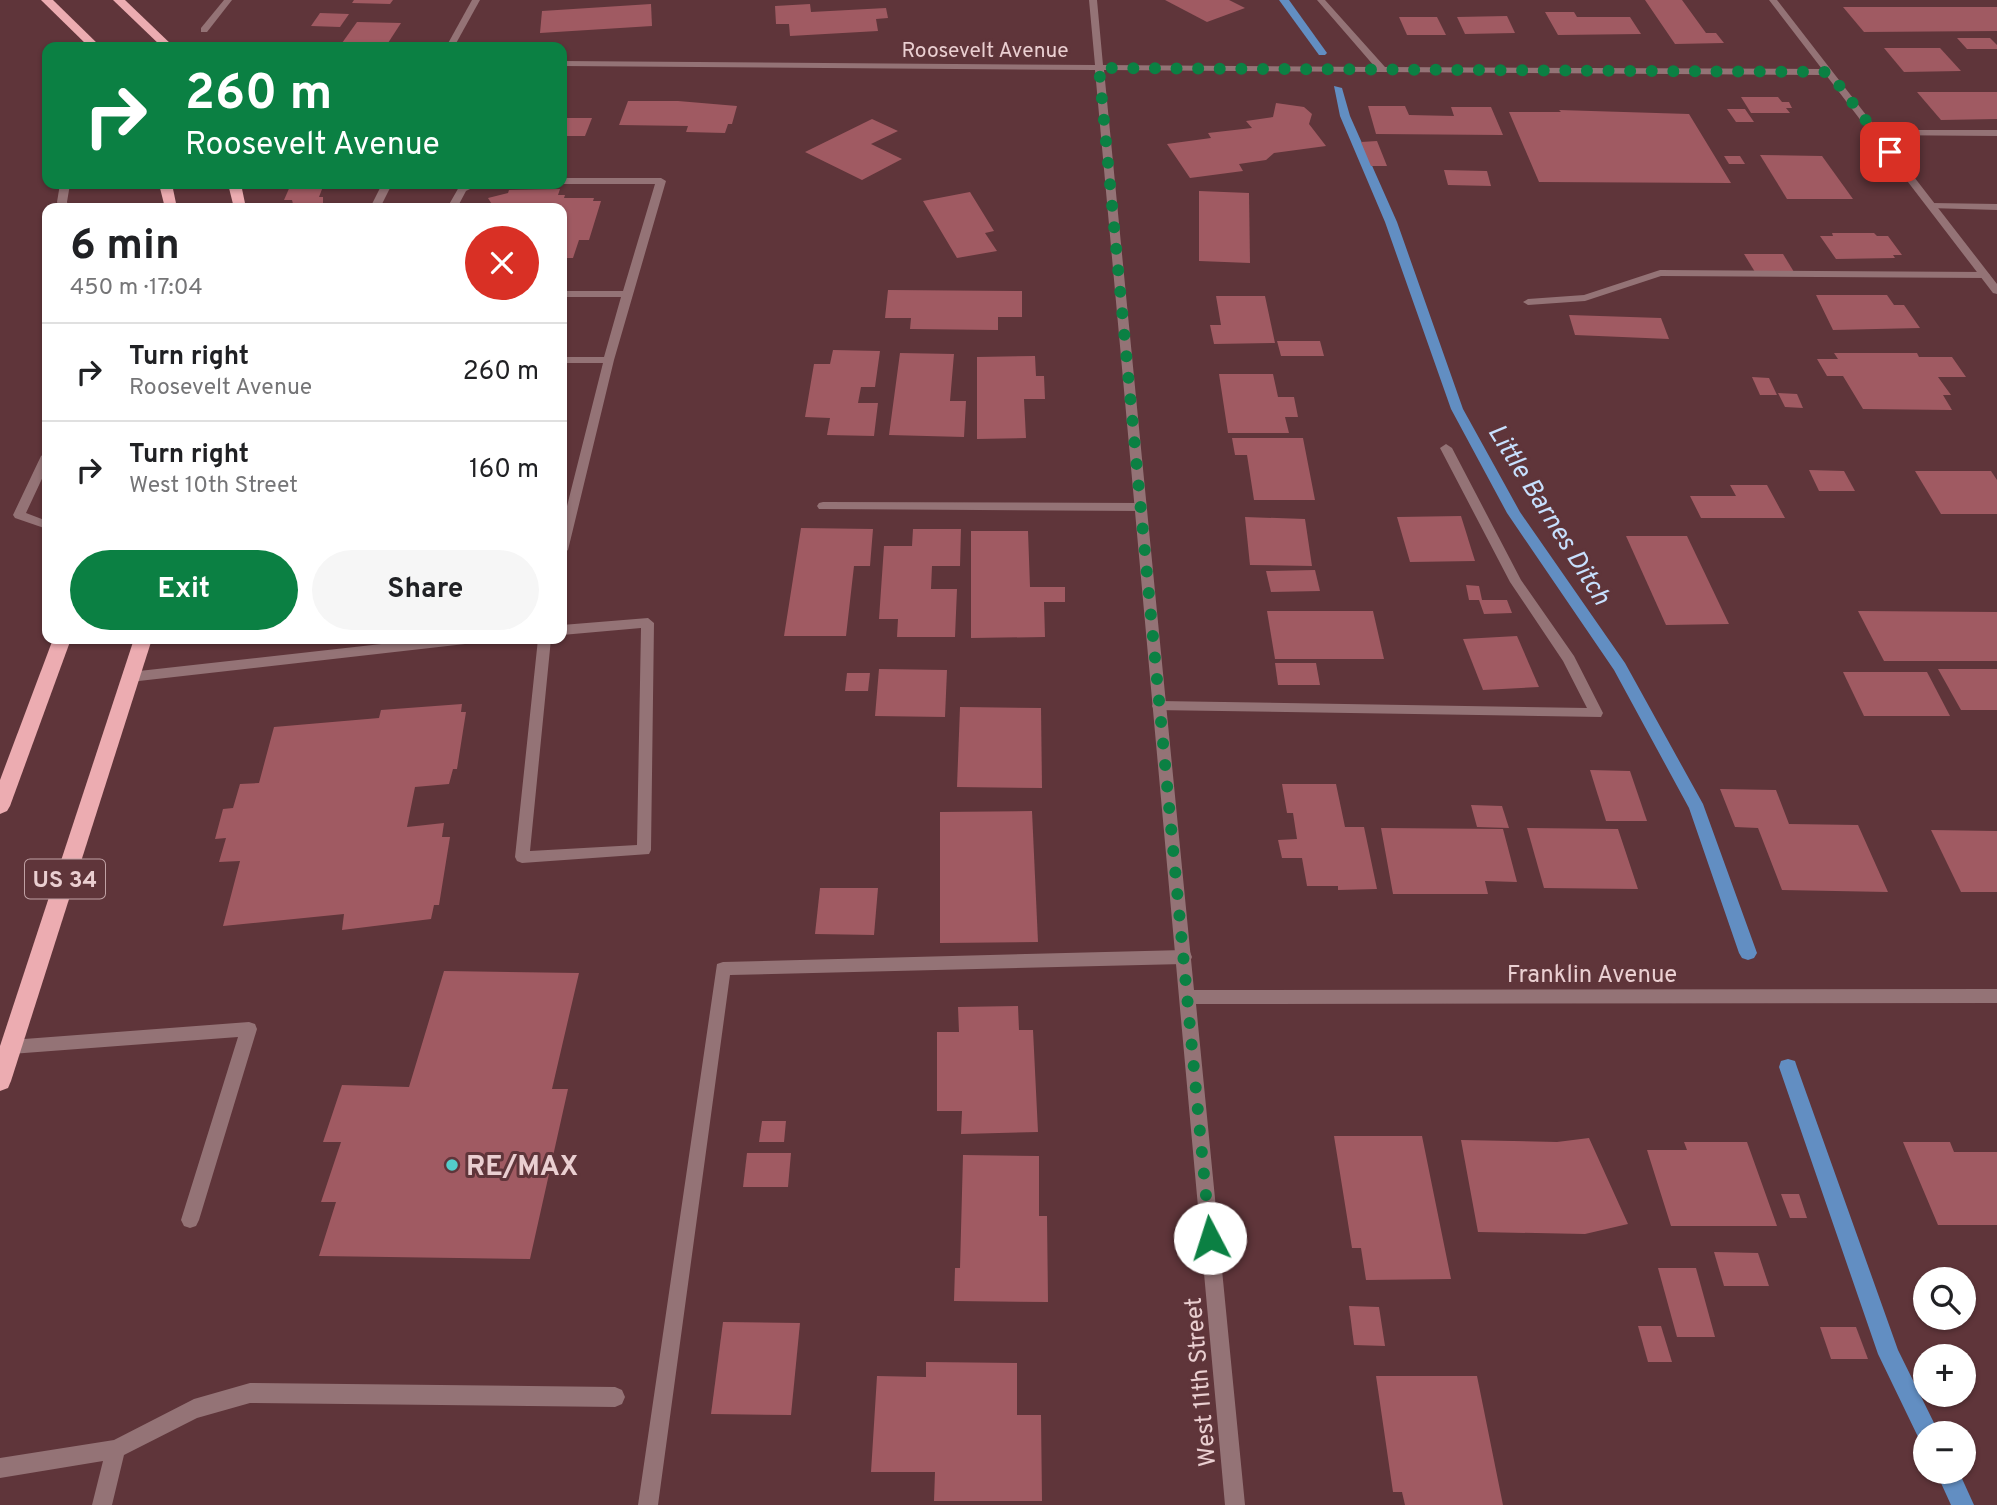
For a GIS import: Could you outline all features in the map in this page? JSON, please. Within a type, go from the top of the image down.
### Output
[{"type":"highway","points":[[47,0],[89,42]]},
{"type":"highway","points":[[118,0],[163,42]]},
{"type":"highway","points":[[0,806],[60,644]]},
{"type":"highway","name":"US 34","points":[[0,1081],[141,644]]},
{"type":"street","points":[[204,30],[228,0]]},
{"type":"street","points":[[453,42],[476,0]]},
{"type":"street","name":"West 11th Street","points":[[1093,0],[1235,1505]]},
{"type":"street","points":[[1321,0],[1382,69]]},
{"type":"street","points":[[1773,0],[1997,291]]},
{"type":"street","name":"Roosevelt Avenue","points":[[567,64],[1829,72]]},
{"type":"street","points":[[1876,134],[1997,133]]},
{"type":"street","points":[[567,181],[661,181],[609,360],[567,530]]},
{"type":"street","points":[[1932,206],[1997,207]]},
{"type":"street","points":[[1528,302],[1585,298],[1660,273],[1985,275]]},
{"type":"street","points":[[567,294],[627,294]]},
{"type":"street","points":[[567,360],[609,360]]},
{"type":"street","points":[[1159,706],[1596,713],[1569,659],[1516,582],[1446,448]]},
{"type":"street","points":[[42,467],[19,515],[42,523]]},
{"type":"street","points":[[822,506],[1141,507]]},
{"type":"street","points":[[543,644],[522,857],[644,850],[648,623],[567,630]]},
{"type":"street","points":[[130,677],[421,644]]},
{"type":"street","points":[[648,1505],[723,969],[1184,957]]},
{"type":"street","name":"Franklin Avenue","points":[[1188,997],[1997,996]]},
{"type":"street","points":[[11,1047],[249,1029],[190,1220]]},
{"type":"street","points":[[0,1468],[116,1449],[194,1409],[250,1393],[615,1397]]},
{"type":"street","points":[[102,1505],[116,1449]]},
{"type":"building","points":[[354,0],[393,0],[390,4],[352,3]]},
{"type":"building","points":[[1165,0],[1229,0],[1245,8],[1207,22]]},
{"type":"building","points":[[1645,0],[1682,0],[1706,33],[1716,33],[1724,43],[1675,44]]},
{"type":"building","points":[[651,4],[652,26],[540,33],[542,11]]},
{"type":"building","points":[[810,4],[811,12],[886,8],[888,18],[876,19],[878,31],[790,36],[789,24],[776,24],[775,6]]},
{"type":"building","points":[[1843,7],[1997,7],[1997,31],[1864,32]]},
{"type":"building","points":[[1545,12],[1574,12],[1577,17],[1630,17],[1641,34],[1558,35]]},
{"type":"building","points":[[320,13],[349,14],[340,27],[311,26]]},
{"type":"building","points":[[1507,16],[1515,33],[1465,34],[1457,17]]},
{"type":"building","points":[[1399,17],[1437,17],[1446,35],[1407,35]]},
{"type":"building","points":[[357,22],[401,23],[389,42],[343,42]]},
{"type":"building","points":[[1957,38],[1990,38],[1997,45],[1997,49],[1967,49]]},
{"type":"building","points":[[1884,48],[1940,48],[1961,71],[1904,72]]},
{"type":"building","points":[[1917,92],[1997,92],[1997,119],[1941,120]]},
{"type":"building","points":[[1741,97],[1778,97],[1782,102],[1789,102],[1792,108],[1786,108],[1790,113],[1751,113]]},
{"type":"building","points":[[628,101],[678,101],[737,106],[732,124],[728,124],[725,133],[686,132],[688,126],[619,125]]},
{"type":"building","points":[[1276,103],[1304,107],[1312,114],[1309,124],[1326,146],[1274,153],[1266,160],[1239,164],[1243,171],[1190,178],[1167,144],[1211,138],[1208,133],[1252,128],[1246,121],[1273,117]]},
{"type":"building","points":[[1368,106],[1405,106],[1409,115],[1454,116],[1451,107],[1491,107],[1503,135],[1376,134]]},
{"type":"building","points":[[1727,109],[1745,109],[1754,122],[1736,122]]},
{"type":"building","points":[[1559,110],[1689,114],[1731,183],[1539,182],[1509,112],[1561,112]]},
{"type":"building","points":[[567,118],[592,118],[585,136],[567,136]]},
{"type":"building","points":[[872,119],[898,131],[871,144],[902,159],[862,180],[805,152]]},
{"type":"building","points":[[1377,141],[1387,166],[1371,166],[1361,142]]},
{"type":"building","points":[[1760,155],[1822,156],[1853,199],[1787,199]]},
{"type":"building","points":[[1724,156],[1740,156],[1745,164],[1729,164]]},
{"type":"building","points":[[1444,170],[1487,171],[1491,186],[1448,185]]},
{"type":"building","points":[[289,189],[322,189],[319,197],[323,197],[323,203],[293,203],[292,200],[284,200]]},
{"type":"building","points":[[560,189],[558,195],[565,195],[564,198],[594,198],[593,201],[601,201],[589,240],[579,240],[573,258],[567,258],[567,203],[491,203],[488,198],[508,193],[509,190]]},
{"type":"building","points":[[1199,191],[1249,193],[1250,263],[1199,261]]},
{"type":"building","points":[[970,192],[994,231],[985,233],[997,251],[957,258],[923,201]]},
{"type":"building","points":[[1832,233],[1874,233],[1877,236],[1888,236],[1902,255],[1893,255],[1895,258],[1836,259],[1820,236],[1833,236]]},
{"type":"building","points":[[1744,254],[1783,254],[1794,272],[1755,272]]},
{"type":"building","points":[[888,290],[1022,291],[1022,317],[998,317],[998,330],[910,329],[911,318],[885,318]]},
{"type":"building","points":[[1816,295],[1887,295],[1894,305],[1904,305],[1920,328],[1833,330]]},
{"type":"building","points":[[1216,296],[1265,296],[1275,343],[1214,344],[1210,325],[1221,325]]},
{"type":"building","points":[[1569,315],[1661,318],[1669,339],[1575,335]]},
{"type":"building","points":[[1277,341],[1320,341],[1324,356],[1281,356]]},
{"type":"building","points":[[833,350],[880,351],[875,387],[861,387],[858,403],[878,403],[874,436],[827,435],[830,418],[805,417],[814,364],[830,364]]},
{"type":"building","points":[[900,353],[954,354],[950,401],[966,401],[964,437],[889,435]]},
{"type":"building","points":[[1834,353],[1917,353],[1919,357],[1952,357],[1966,377],[1938,377],[1951,395],[1943,395],[1952,410],[1863,409],[1843,376],[1827,376],[1817,359],[1838,359]]},
{"type":"building","points":[[1035,356],[1036,376],[1044,376],[1045,399],[1024,399],[1026,438],[977,439],[977,357]]},
{"type":"building","points":[[1219,374],[1273,374],[1278,397],[1294,397],[1298,417],[1285,417],[1289,433],[1228,433]]},
{"type":"building","points":[[1752,377],[1769,378],[1777,395],[1760,395]]},
{"type":"building","points":[[1778,393],[1797,394],[1803,408],[1785,407]]},
{"type":"building","points":[[1232,438],[1303,438],[1315,500],[1254,500],[1247,455],[1235,455]]},
{"type":"building","points":[[1809,470],[1844,471],[1855,491],[1819,491]]},
{"type":"building","points":[[1915,471],[1991,471],[1997,480],[1997,514],[1941,514]]},
{"type":"building","points":[[1730,485],[1767,485],[1785,518],[1701,518],[1690,496],[1736,496]]},
{"type":"building","points":[[1461,516],[1475,561],[1410,562],[1397,517]]},
{"type":"building","points":[[1245,517],[1305,519],[1312,566],[1250,565]]},
{"type":"building","points":[[801,528],[873,529],[870,566],[854,566],[846,636],[784,636]]},
{"type":"building","points":[[913,529],[961,529],[960,566],[932,566],[931,589],[957,589],[955,637],[897,637],[898,619],[879,619],[884,546],[912,546]]},
{"type":"building","points":[[971,531],[1028,531],[1030,587],[1065,587],[1065,602],[1044,602],[1045,637],[971,638]]},
{"type":"building","points":[[1626,536],[1687,536],[1729,624],[1666,625]]},
{"type":"building","points":[[1315,570],[1320,591],[1271,592],[1266,571]]},
{"type":"building","points":[[1466,585],[1479,586],[1482,600],[1507,600],[1512,613],[1484,614],[1479,600],[1469,600]]},
{"type":"building","points":[[1267,611],[1373,611],[1384,659],[1275,659]]},
{"type":"building","points":[[1858,611],[1997,612],[1997,661],[1884,661]]},
{"type":"building","points":[[1517,636],[1539,687],[1483,690],[1463,639]]},
{"type":"building","points":[[1275,663],[1316,663],[1320,685],[1278,685]]},
{"type":"building","points":[[879,669],[947,670],[945,717],[875,716]]},
{"type":"building","points":[[1938,669],[1997,669],[1997,710],[1961,710]]},
{"type":"building","points":[[1843,672],[1927,672],[1950,716],[1864,716]]},
{"type":"building","points":[[847,673],[870,673],[868,691],[845,691]]},
{"type":"building","points":[[462,704],[461,712],[466,712],[457,769],[453,769],[449,784],[415,787],[407,827],[444,823],[442,837],[450,837],[439,905],[434,905],[431,919],[342,930],[344,914],[223,926],[240,861],[219,862],[226,838],[215,839],[223,809],[233,808],[240,784],[259,783],[274,727],[379,718],[381,710]]},
{"type":"building","points":[[960,707],[1041,708],[1042,788],[957,787]]},
{"type":"building","points":[[1590,770],[1630,771],[1647,821],[1606,821]]},
{"type":"building","points":[[1282,784],[1336,784],[1345,827],[1364,827],[1377,889],[1338,890],[1338,886],[1307,886],[1302,858],[1282,858],[1278,840],[1297,839],[1293,813],[1287,813]]},
{"type":"building","points":[[1720,789],[1776,790],[1789,824],[1858,825],[1888,892],[1782,890],[1758,828],[1735,827]]},
{"type":"building","points":[[1471,805],[1502,806],[1509,828],[1477,827]]},
{"type":"building","points":[[1032,811],[1038,942],[940,943],[940,812]]},
{"type":"building","points":[[1381,828],[1503,829],[1517,882],[1485,881],[1488,894],[1393,894]]},
{"type":"building","points":[[1527,828],[1618,829],[1638,889],[1544,888]]},
{"type":"building","points":[[1931,830],[1997,831],[1997,892],[1961,892]]},
{"type":"building","points":[[820,888],[878,888],[874,935],[815,934]]},
{"type":"building","points":[[444,971],[579,973],[552,1089],[568,1089],[530,1259],[319,1256],[336,1202],[321,1202],[341,1142],[323,1142],[342,1085],[409,1087]]},
{"type":"building","points":[[1018,1006],[1019,1030],[1033,1030],[1038,1132],[961,1134],[962,1111],[937,1111],[937,1032],[959,1032],[958,1007]]},
{"type":"building","points":[[762,1121],[786,1121],[784,1142],[759,1142]]},
{"type":"building","points":[[1334,1136],[1422,1136],[1451,1279],[1366,1280],[1361,1248],[1352,1248]]},
{"type":"building","points":[[1589,1138],[1628,1224],[1585,1234],[1478,1232],[1461,1140],[1557,1142]]},
{"type":"building","points":[[1684,1142],[1747,1142],[1777,1226],[1671,1226],[1647,1150],[1687,1150]]},
{"type":"building","points":[[1903,1142],[1950,1142],[1954,1152],[1997,1152],[1997,1225],[1938,1225]]},
{"type":"building","points":[[747,1153],[791,1153],[788,1187],[743,1187]]},
{"type":"building","points":[[963,1155],[1039,1156],[1039,1216],[1047,1216],[1048,1302],[954,1301],[955,1268],[960,1268]]},
{"type":"building","points":[[1781,1194],[1799,1194],[1807,1218],[1790,1218]]},
{"type":"building","points":[[1714,1252],[1758,1253],[1769,1286],[1724,1286]]},
{"type":"building","points":[[1658,1268],[1696,1268],[1715,1337],[1677,1337]]},
{"type":"building","points":[[1349,1306],[1379,1307],[1385,1346],[1354,1345]]},
{"type":"building","points":[[723,1322],[800,1323],[791,1415],[711,1414]]},
{"type":"building","points":[[1638,1326],[1661,1326],[1672,1362],[1648,1362]]},
{"type":"building","points":[[1820,1327],[1856,1327],[1868,1359],[1831,1359]]},
{"type":"building","points":[[926,1362],[1017,1363],[1017,1415],[1041,1415],[1042,1501],[934,1501],[935,1472],[871,1472],[877,1376],[926,1377]]},
{"type":"building","points":[[1376,1376],[1477,1376],[1503,1505],[1405,1505],[1402,1492],[1393,1492]]},
{"type":"waterway","name":"Little Barnes Ditch","points":[[1284,0],[1322,53]]},
{"type":"waterway","name":"Little Barnes Ditch","points":[[1337,88],[1345,116],[1391,222],[1457,409],[1514,513],[1620,667],[1697,808],[1748,953]]},
{"type":"waterway","name":"Little Barnes Ditch","points":[[1788,1067],[1889,1354],[1922,1421]]},
{"type":"waterway","name":"Little Barnes Ditch","points":[[1953,1484],[1963,1505]]},
{"type":"place","name":"RE/MAX","points":[[452,1165]]},
{"type":"route","points":[[1210,1238],[1099,68],[1829,72],[1890,152]]}]
